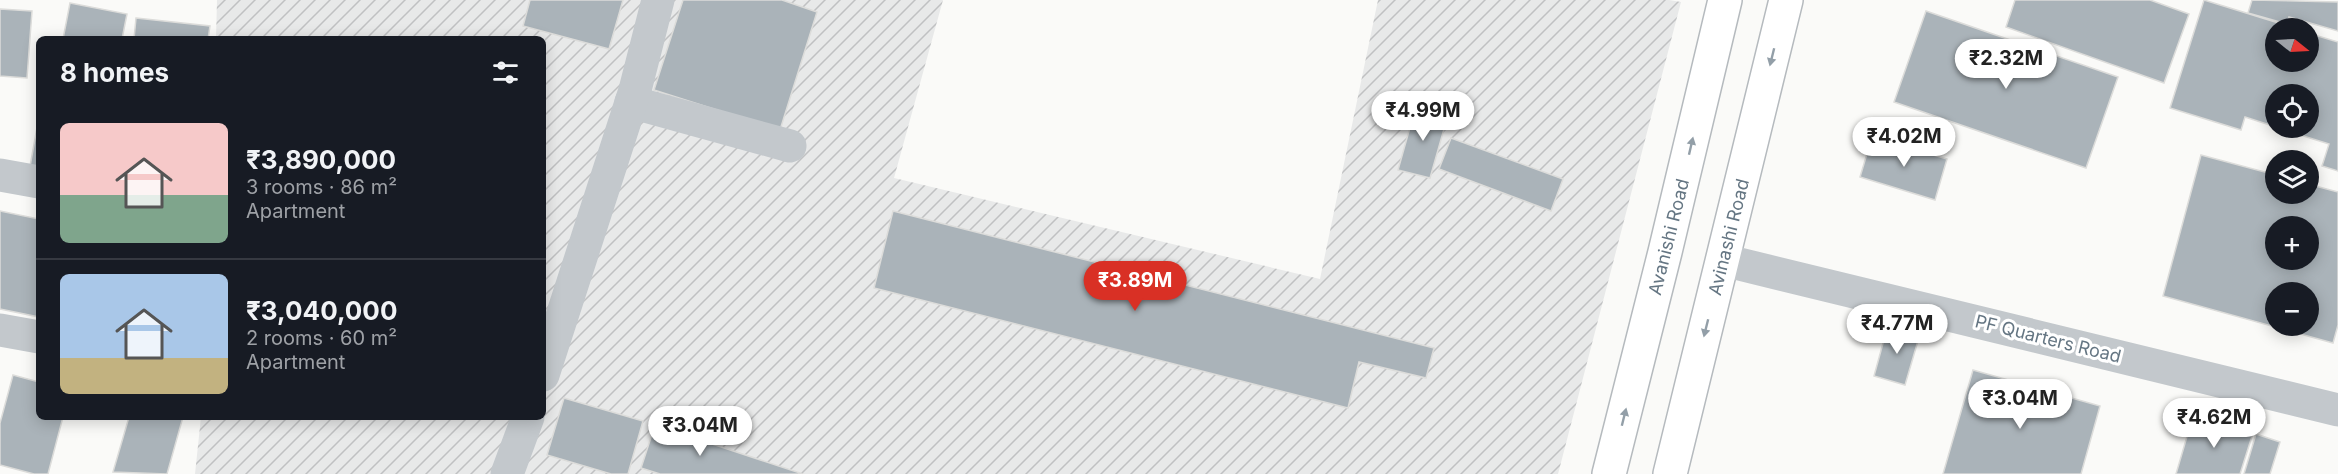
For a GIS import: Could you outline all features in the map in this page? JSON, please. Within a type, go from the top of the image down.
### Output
[{"type":"main road","name":"Avanishi Road","points":[[1609,474],[1668,241],[1725,0]]},
{"type":"main road","name":"Avinashi Road","points":[[1670,474],[1786,0]]},
{"type":"street","points":[[546,366],[632,102],[658,0]]},
{"type":"street","points":[[632,102],[790,146]]},
{"type":"street","points":[[0,175],[36,181]]},
{"type":"street","name":"PF Quarters Road","points":[[1724,260],[2338,410]]},
{"type":"street","points":[[0,330],[36,336]]},
{"type":"street","points":[[507,474],[527,420]]},
{"type":"shaded area","points":[[217,0],[943,0],[894,178],[1320,279],[1378,0],[1669,0],[1681,2],[1558,474],[195,474],[201,420],[546,420],[546,36],[216,36]]},
{"type":"building","points":[[530,0],[623,0],[609,49],[523,26]]},
{"type":"building","points":[[683,0],[782,0],[817,12],[780,130],[654,90]]},
{"type":"building","points":[[2015,0],[2150,0],[2189,14],[2164,83],[2006,27]]},
{"type":"building","points":[[2204,0],[2265,19],[2265,72],[2319,72],[2319,36],[2338,42],[2338,171],[2322,166],[2329,144],[2310,138],[2319,138],[2319,84],[2265,84],[2265,123],[2245,117],[2241,130],[2170,108]]},
{"type":"building","points":[[2252,0],[2338,2],[2338,31],[2319,26],[2319,18],[2266,18],[2248,13]]},
{"type":"building","points":[[70,3],[127,14],[123,36],[64,36]]},
{"type":"building","points":[[0,9],[32,11],[27,78],[0,76]]},
{"type":"building","points":[[1926,11],[2118,77],[2086,168],[1894,102]]},
{"type":"building","points":[[136,18],[210,26],[208,36],[134,36]]},
{"type":"building","points":[[1416,106],[1448,115],[1430,178],[1398,170]]},
{"type":"building","points":[[36,133],[36,173],[29,172]]},
{"type":"building","points":[[1872,137],[1947,159],[1935,200],[1860,177]]},
{"type":"building","points":[[1451,138],[1563,179],[1551,211],[1439,169]]},
{"type":"building","points":[[2201,155],[2265,172],[2265,204],[2319,204],[2319,187],[2338,192],[2338,325],[2333,343],[2308,336],[2319,336],[2319,282],[2265,282],[2265,324],[2163,296]]},
{"type":"building","points":[[0,211],[36,218],[36,316],[0,309]]},
{"type":"building","points":[[893,211],[1434,348],[1426,378],[1359,362],[1348,408],[874,288]]},
{"type":"building","points":[[1888,325],[1920,334],[1905,385],[1874,376]]},
{"type":"building","points":[[1973,370],[2100,406],[2081,474],[1943,474]]},
{"type":"building","points":[[13,375],[36,381],[36,420],[62,420],[48,474],[34,474],[0,465],[0,423]]},
{"type":"building","points":[[564,398],[643,421],[628,474],[611,474],[547,455]]},
{"type":"building","points":[[2193,416],[2253,433],[2240,474],[2176,474]]},
{"type":"building","points":[[128,420],[182,420],[167,474],[113,472]]},
{"type":"building","points":[[655,425],[803,474],[660,474],[641,468]]},
{"type":"building","points":[[2256,434],[2280,442],[2270,474],[2244,474]]}]
